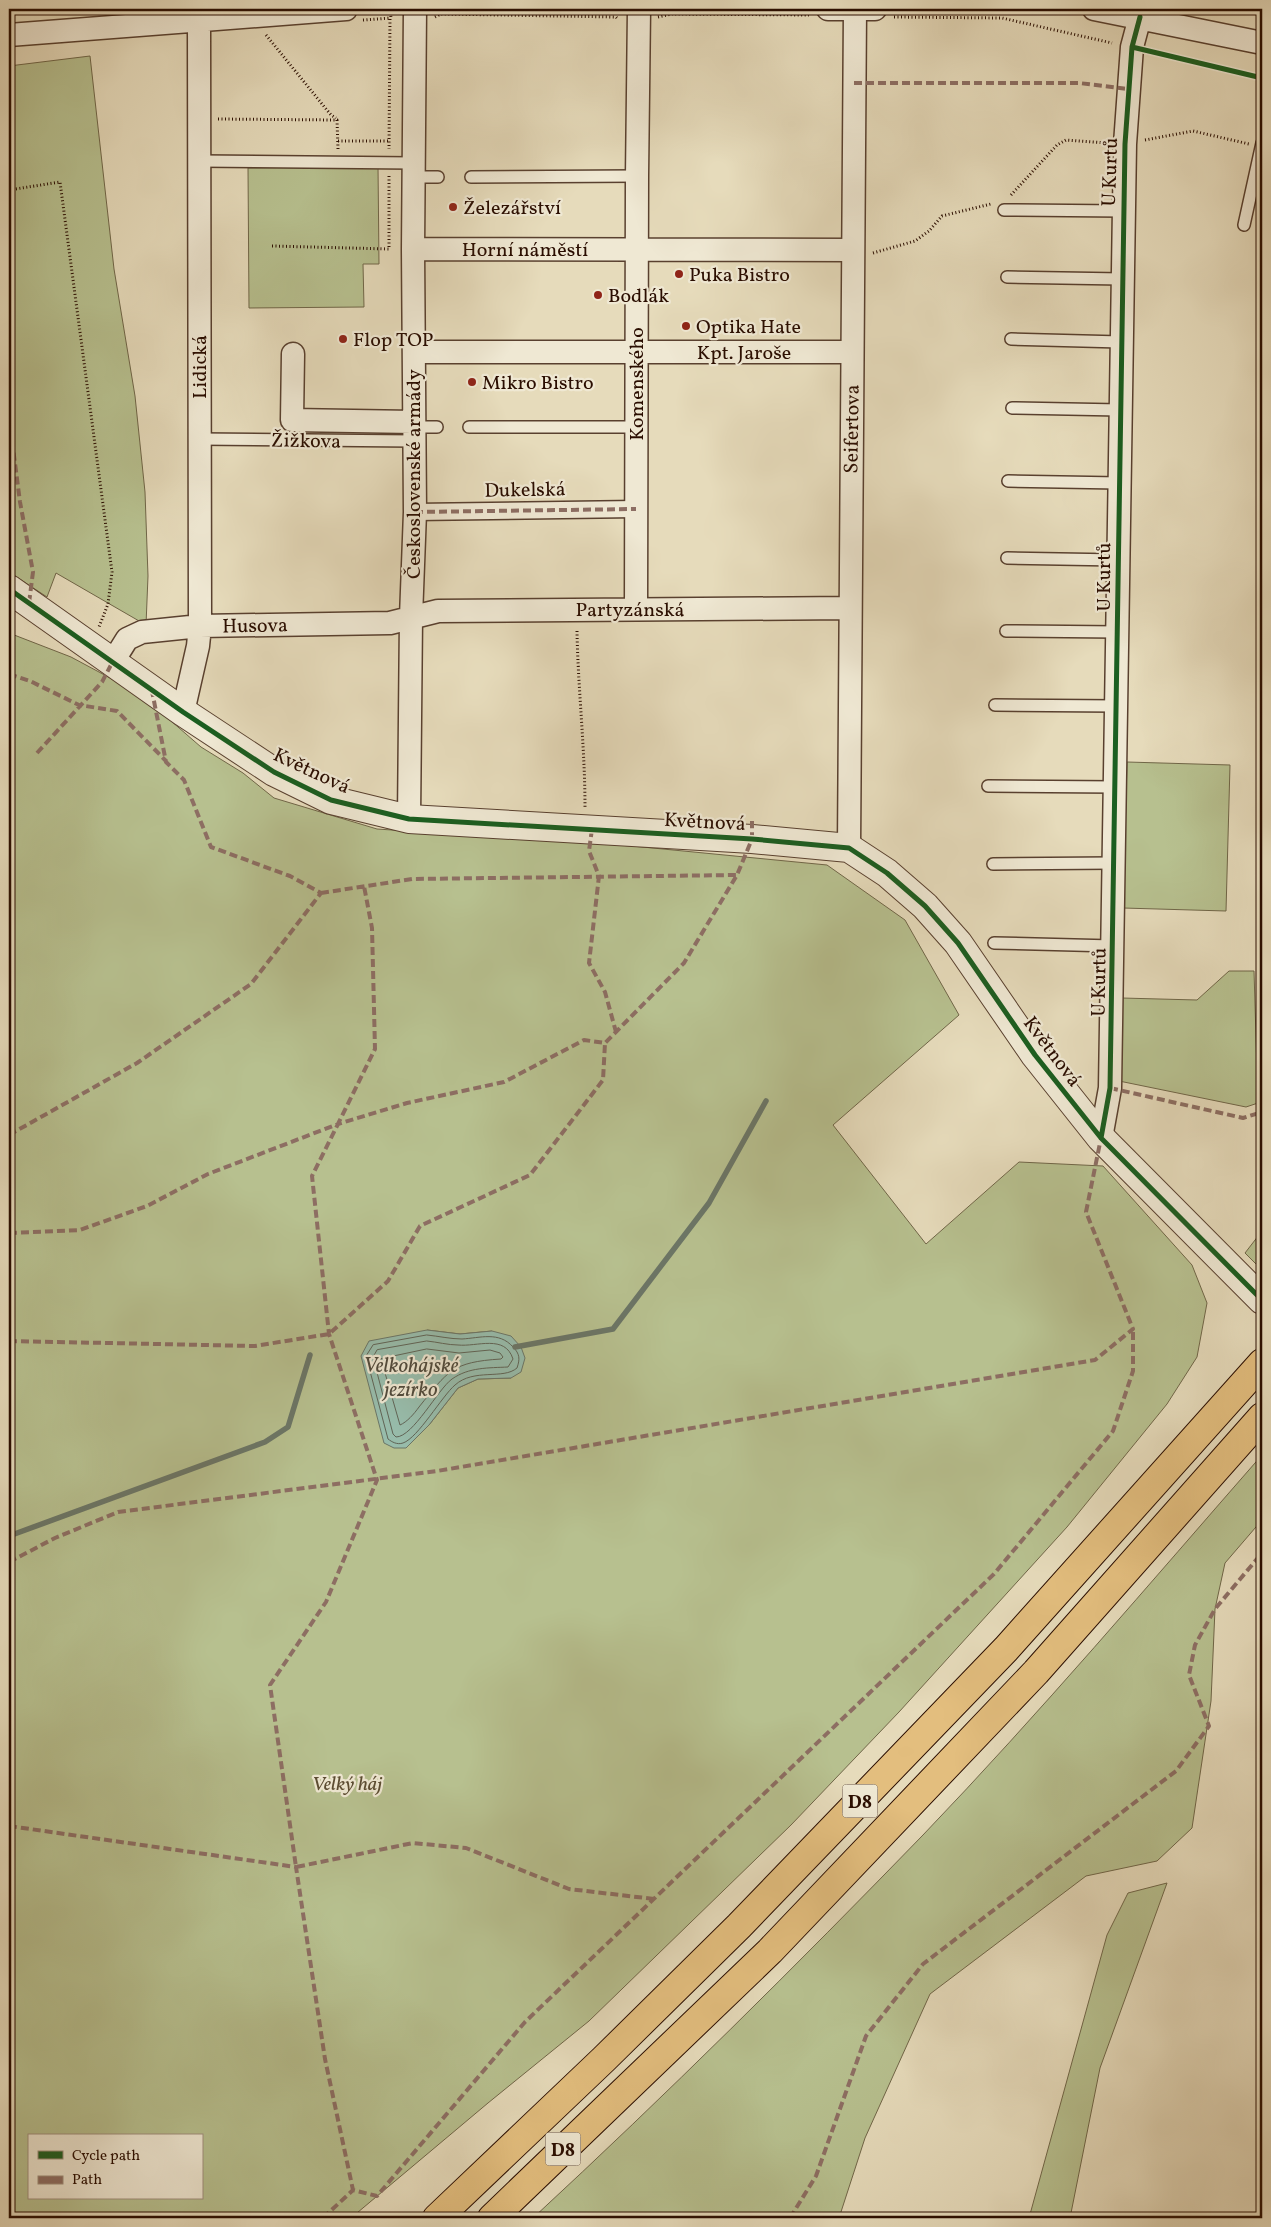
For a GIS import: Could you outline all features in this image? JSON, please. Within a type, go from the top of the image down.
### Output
[{"type":"highway","name":"D8","points":[[436,2218],[604,2059],[746,1919],[1006,1650],[1262,1363]]},
{"type":"highway","name":"D8","points":[[492,2218],[770,1951],[1036,1672],[1262,1417]]},
{"type":"street","name":"Československé armády","points":[[409,819],[411,618],[415,512],[413,170],[415,9]]},
{"type":"street","points":[[822,12],[854,9],[884,13]]},
{"type":"street","name":"Seifertova","points":[[849,848],[852,352],[860,252],[854,9]]},
{"type":"street","points":[[1094,9],[1140,17],[1262,44]]},
{"type":"street","name":"Komenského","points":[[636,609],[637,176],[648,13]]},
{"type":"street","points":[[9,35],[199,20],[354,14]]},
{"type":"street","name":"U Kurtů","points":[[1101,1138],[1110,1088],[1114,946],[1125,144],[1132,47],[1140,17]]},
{"type":"street","name":"Lidická","points":[[182,712],[198,646],[200,626],[199,20]]},
{"type":"street","name":"Horní náměstí","points":[[413,250],[860,252]]},
{"type":"street","points":[[414,352],[636,352]]},
{"type":"street","name":"Kpt. Jaroše","points":[[636,352],[852,352]]},
{"type":"street","name":"Žižkova","points":[[293,354],[292,420],[414,430]]},
{"type":"street","name":"Dukelská","points":[[415,512],[636,509]]},
{"type":"street","name":"Květnová","points":[[9,589],[182,712],[274,772],[331,800],[409,819],[742,838],[849,848],[887,873],[925,906],[958,943],[1035,1055],[1101,1138],[1262,1300]]},
{"type":"street","name":"Partyzánská","points":[[411,618],[438,611],[849,608]]},
{"type":"street","name":"Husova","points":[[101,655],[142,632],[200,626],[390,623],[411,618]]},
{"type":"lane","points":[[1244,225],[1262,145]]},
{"type":"lane","points":[[200,160],[389,163],[438,177]]},
{"type":"lane","points":[[471,177],[637,176]]},
{"type":"lane","points":[[999,206],[1123,211]]},
{"type":"lane","points":[[1007,277],[1122,279]]},
{"type":"lane","points":[[1011,339],[1121,342]]},
{"type":"lane","points":[[1012,408],[1120,410]]},
{"type":"lane","points":[[414,430],[437,427]]},
{"type":"lane","points":[[470,427],[636,427]]},
{"type":"lane","name":"Žižkova","points":[[199,439],[414,430]]},
{"type":"lane","points":[[1008,481],[1119,483]]},
{"type":"lane","points":[[1007,558],[1118,560]]},
{"type":"lane","points":[[1006,631],[1118,632]]},
{"type":"lane","points":[[995,705],[1117,706]]},
{"type":"lane","points":[[988,786],[1116,787]]},
{"type":"lane","points":[[993,864],[1114,863]]},
{"type":"lane","points":[[994,943],[1114,946]]},
{"type":"path","points":[[648,13],[822,12]]},
{"type":"path","points":[[884,13],[1002,18],[1132,47]]},
{"type":"path","points":[[272,246],[389,249],[390,18],[354,14]]},
{"type":"path","points":[[265,34],[330,115],[337,120]]},
{"type":"path","points":[[200,119],[337,120]]},
{"type":"path","points":[[337,120],[338,162]]},
{"type":"path","points":[[1006,197],[1012,194],[1057,145],[1066,140],[1125,144],[1193,131],[1262,145]]},
{"type":"path","points":[[338,141],[389,141]]},
{"type":"path","points":[[9,190],[60,182],[112,572],[101,655]]},
{"type":"path","points":[[860,252],[915,241],[929,231],[942,216],[999,206]]},
{"type":"path","points":[[577,630],[585,756],[585,810]]},
{"type":"green space","points":[[90,56],[114,269],[135,396],[145,492],[148,576],[146,625],[56,573],[47,597],[9,572],[9,66]]},
{"type":"green space","points":[[378,166],[379,264],[363,264],[364,307],[249,308],[248,168]]},
{"type":"green space","name":"Velký háj","points":[[9,633],[71,657],[140,694],[201,747],[243,773],[274,798],[377,829],[632,846],[827,865],[905,920],[959,1015],[833,1125],[926,1244],[1019,1162],[1103,1166],[1192,1265],[1207,1303],[1197,1357],[1167,1404],[1067,1527],[899,1712],[791,1825],[589,2021],[351,2218],[9,2218]],"holes":[[[427,1330],[460,1334],[492,1331],[511,1378],[478,1379],[458,1388],[429,1425],[406,1448]]]},
{"type":"green space","points":[[1127,762],[1230,765],[1226,911],[1123,908]]},
{"type":"green space","points":[[1229,971],[1254,971],[1258,1103],[1246,1107],[1119,1081],[1122,998],[1197,1000]]},
{"type":"green space","points":[[1262,1231],[1262,1270],[1245,1253]]},
{"type":"green space","points":[[1262,1455],[1262,1520],[1225,1563],[1215,1609],[1211,1701],[1192,1828],[1157,1861],[1086,1876],[930,1994],[865,2138],[839,2218],[533,2218],[730,2030],[967,1789]]},
{"type":"green space","points":[[1167,1883],[1100,2068],[1070,2218],[1029,2218],[1107,1935],[1128,1893]]},
{"type":"water","name":"Velkohájské jezírko","points":[[427,1330],[460,1334],[492,1331],[511,1336],[521,1347],[525,1358],[521,1372],[511,1378],[478,1379],[458,1388],[429,1425],[406,1448],[394,1448],[384,1443],[361,1356],[369,1341]]},
{"type":"waterway","points":[[515,1347],[613,1329],[709,1203],[766,1101]]},
{"type":"waterway","points":[[9,1536],[265,1442],[288,1427],[310,1355]]},
{"type":"marked path","points":[[854,83],[1079,83],[1128,89]]},
{"type":"marked path","points":[[9,417],[20,502],[33,572],[29,603]]},
{"type":"marked path","points":[[415,512],[636,509]]},
{"type":"marked path","points":[[37,753],[102,682],[112,663]]},
{"type":"marked path","points":[[9,674],[30,681],[79,705],[117,711],[166,761]]},
{"type":"marked path","points":[[9,1135],[137,1063],[251,984],[321,893],[290,876],[211,847],[184,780],[166,762],[152,691]]},
{"type":"marked path","points":[[654,1899],[569,1889],[466,1848],[413,1843],[296,1867],[270,1685],[326,1602],[377,1480],[329,1334],[312,1176],[338,1124],[407,1103],[504,1082],[584,1040],[605,1043],[684,963],[737,875],[752,839],[752,821]]},
{"type":"marked path","points":[[592,829],[589,851],[599,876],[589,963],[605,992],[616,1032]]},
{"type":"marked path","points":[[321,893],[412,879],[737,875]]},
{"type":"marked path","points":[[9,1233],[80,1230],[147,1206],[208,1174],[338,1124],[375,1049],[372,928],[364,886]]},
{"type":"marked path","points":[[9,1341],[255,1346],[329,1334],[388,1281],[420,1226],[530,1175],[603,1080],[605,1043]]},
{"type":"marked path","points":[[1110,1088],[1243,1118],[1262,1112]]},
{"type":"marked path","points":[[9,1562],[55,1538],[118,1512],[437,1471],[1095,1360],[1133,1329],[1086,1212],[1101,1138]]},
{"type":"marked path","points":[[9,1826],[296,1867],[325,2059],[353,2190],[377,2196],[525,2022],[994,1574],[1113,1431],[1133,1371],[1133,1329]]},
{"type":"marked path","points":[[790,2218],[816,2176],[866,2036],[923,1964],[1176,1771],[1209,1726],[1189,1675],[1195,1645],[1215,1609],[1262,1553]]},
{"type":"marked path","points":[[323,2218],[353,2190]]},
{"type":"cycle path","points":[[1101,1138],[1110,1088],[1125,144],[1132,47],[1140,17]]},
{"type":"cycle path","points":[[1132,47],[1262,78]]},
{"type":"cycle path","points":[[9,589],[183,712],[274,772],[331,800],[409,819],[752,839],[849,848],[887,873],[925,906],[958,943],[1035,1055],[1101,1138],[1262,1300]]},
{"type":"place","name":"Železářství","points":[[453,207]]},
{"type":"place","name":"Puka Bistro","points":[[679,274]]},
{"type":"place","name":"Bodlák","points":[[598,295]]},
{"type":"place","name":"Optika Hate","points":[[686,326]]},
{"type":"place","name":"Flop TOP","points":[[343,339]]},
{"type":"place","name":"Mikro Bistro","points":[[472,382]]}]
